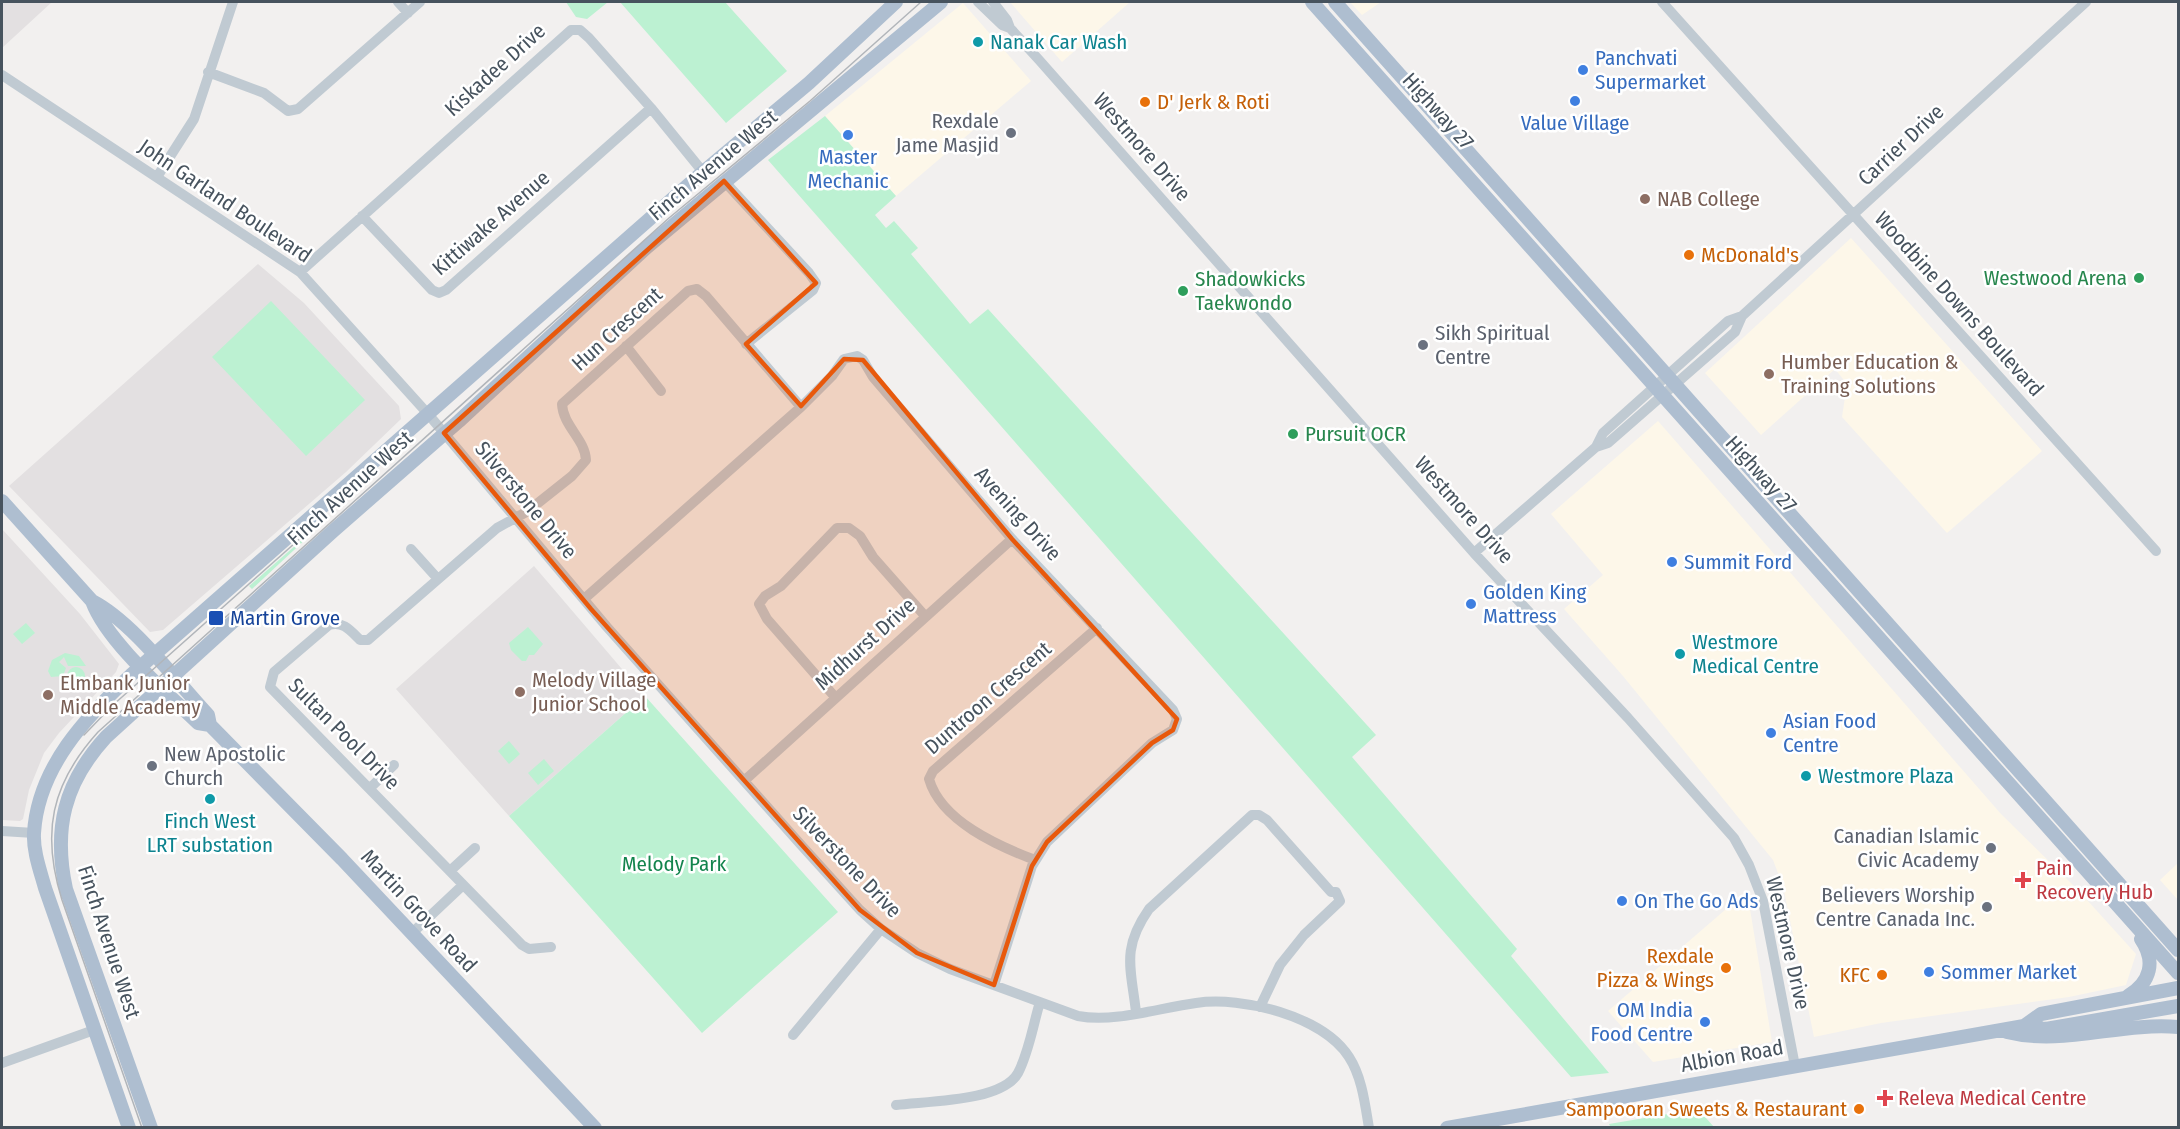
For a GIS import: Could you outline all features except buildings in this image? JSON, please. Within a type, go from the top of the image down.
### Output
[{"type":"main road","name":"Finch Avenue West","points":[[129,1128],[45,888],[34,833],[45,789],[69,741],[109,695],[703,172],[809,83],[896,2]]},
{"type":"main road","name":"Finch Avenue West","points":[[151,1128],[66,889],[60,854],[63,811],[84,764],[106,737],[444,433],[586,301],[724,181],[849,81],[941,2]]},
{"type":"main road","name":"Highway 27","points":[[1312,2],[2178,974]]},
{"type":"main road","name":"Highway 27","points":[[1335,2],[2178,950]]},
{"type":"main road","name":"Martin Grove Road","points":[[2,501],[92,601],[111,610],[208,715],[210,725],[474,1002],[553,1080],[595,1128]]},
{"type":"main road","name":"Martin Grove Road","points":[[92,601],[99,621],[198,723],[210,725]]},
{"type":"main road","points":[[2125,998],[2142,986],[2150,970],[2150,955],[2136,926]]},
{"type":"main road","name":"Albion Road","points":[[2024,1026],[2042,1014],[2178,988]]},
{"type":"main road","name":"Albion Road","points":[[1447,1128],[2024,1026],[2046,1029],[2178,1006]]},
{"type":"main road","points":[[2002,1030],[2030,1038],[2144,1026],[2178,1027]]},
{"type":"street","points":[[157,177],[194,119],[233,2]]},
{"type":"street","points":[[398,2],[408,13]]},
{"type":"street","points":[[208,72],[264,93],[288,111],[298,109],[420,2]]},
{"type":"street","name":"Westmore Drive","points":[[978,2],[1002,25],[1010,28]]},
{"type":"street","name":"Westmore Drive","points":[[993,2],[1007,20],[1010,28],[1474,553],[1628,718],[1734,838],[1749,865],[1763,901],[1795,1066]]},
{"type":"street","name":"Woodbine Downs Boulevard","points":[[1662,2],[2156,551]]},
{"type":"street","name":"Carrier Drive","points":[[1474,553],[1596,447],[1608,443],[1659,391],[1735,332],[1742,316],[2086,2]]},
{"type":"street","name":"Kiskadee Drive","points":[[300,272],[571,30],[580,30],[589,38],[651,108],[703,172]]},
{"type":"street","name":"John Garland Boulevard","points":[[2,75],[300,272],[428,414]]},
{"type":"street","name":"Kittiwake Avenue","points":[[362,216],[432,290],[439,293],[446,290],[651,108]]},
{"type":"street","points":[[724,181],[816,283],[813,290],[746,344]]},
{"type":"street","name":"Hun Crescent","points":[[516,518],[572,476],[586,460],[586,452],[563,416],[562,404],[688,291],[698,289],[706,296],[801,407]]},
{"type":"street","points":[[626,346],[662,391]]},
{"type":"street","name":"Avening Drive","points":[[584,599],[801,407],[832,376],[844,359],[857,356],[1012,539],[1173,710],[1177,719],[1173,730],[1152,743],[1047,842],[1035,860],[1005,944],[994,985]]},
{"type":"street","name":"Silverstone Drive","points":[[428,414],[584,599],[860,910],[881,929],[916,953],[994,985],[1089,1018],[1222,1001],[1260,1007],[1318,1028],[1341,1046],[1358,1075],[1369,1128]]},
{"type":"street","name":"Sultan Pool Drive","points":[[516,518],[500,526],[368,640],[360,640],[344,625],[337,623],[329,625],[274,672],[269,680],[270,687],[522,945],[530,949],[551,947]]},
{"type":"street","points":[[835,697],[761,611],[759,604],[765,596],[781,586],[837,528],[849,528],[860,536],[873,557],[925,616]]},
{"type":"street","name":"Midhurst Drive","points":[[745,780],[1012,539]]},
{"type":"street","points":[[411,549],[438,579]]},
{"type":"street","name":"Duntroon Crescent","points":[[1035,860],[992,843],[971,829],[947,808],[932,789],[929,779],[938,767],[1097,628]]},
{"type":"street","points":[[370,788],[394,765]]},
{"type":"street","points":[[1136,1012],[1129,965],[1132,941],[1139,923],[1149,909],[1252,815],[1259,815],[1267,820],[1331,892],[1339,896],[1340,901],[1287,956],[1260,1007]]},
{"type":"street","points":[[2,831],[34,833]]},
{"type":"street","points":[[451,870],[475,849]]},
{"type":"street","points":[[411,934],[463,885]]},
{"type":"street","points":[[793,1035],[881,929]]},
{"type":"street","points":[[896,1105],[991,1093],[1008,1084],[1018,1072],[1040,1002]]},
{"type":"street","points":[[2,1063],[94,1030]]},
{"type":"highlighted area","points":[[724,181],[816,283],[746,344],[801,406],[844,359],[863,360],[1012,539],[1177,719],[1173,730],[1152,743],[1047,842],[1032,866],[994,985],[917,953],[860,910],[591,609],[444,433]]},
{"type":"shaded area","points":[[2,2],[52,2],[2,48]]},
{"type":"shaded area","points":[[1010,2],[1130,2],[1062,62]]},
{"type":"shaded area","points":[[1350,2],[1381,2],[1362,15]]},
{"type":"shaded area","points":[[963,3],[1031,81],[896,196],[825,116]]},
{"type":"shaded area","points":[[1851,238],[2042,451],[1947,533],[1842,417],[1847,384],[1835,369],[1761,435],[1705,373]]},
{"type":"shaded area","points":[[258,264],[304,303],[399,406],[401,419],[346,472],[163,630],[150,632],[9,486]]},
{"type":"shaded area","points":[[1658,421],[2001,814],[2078,890],[2136,954],[2126,985],[2069,997],[1881,1023],[1814,1037],[1783,886],[1773,860],[1623,676],[1564,609],[1603,575],[1551,514]]},
{"type":"shaded area","name":"Elmbank Junior Middle Academy","points":[[2,529],[80,614],[119,664],[116,672],[59,733],[44,753],[29,790],[23,819],[20,821],[2,820]]},
{"type":"shaded area","name":"Melody Village Junior School","points":[[534,566],[645,696],[509,816],[396,689]]},
{"type":"shaded area","points":[[2178,863],[2178,900],[2160,880]]},
{"type":"shaded area","points":[[1747,891],[1772,1042],[1653,1062],[1608,1011]]},
{"type":"green space","points":[[566,2],[608,2],[587,19],[576,17]]},
{"type":"green space","points":[[620,2],[725,2],[787,71],[726,123]]},
{"type":"green space","points":[[825,116],[896,196],[875,215],[886,228],[894,221],[918,248],[911,254],[970,324],[988,309],[1376,735],[1352,757],[1517,949],[1511,956],[1609,1073],[1571,1077],[768,160]]},
{"type":"green space","points":[[271,301],[365,400],[306,456],[212,357]]},
{"type":"green space","points":[[308,537],[252,589],[249,586],[304,538]]},
{"type":"green space","points":[[26,623],[35,633],[22,644],[13,634]]},
{"type":"green space","points":[[528,627],[543,644],[534,655],[529,655],[526,661],[522,661],[511,650],[509,643]]},
{"type":"green space","points":[[65,653],[79,656],[86,666],[68,666],[64,657],[59,662],[66,668],[63,676],[51,677],[48,671],[52,660]]},
{"type":"green space","points":[[76,667],[82,670],[85,676],[82,682],[76,685],[70,682],[67,676],[70,670]]},
{"type":"green space","name":"Melody Park","points":[[645,696],[838,912],[702,1033],[509,816]]},
{"type":"green space","points":[[509,741],[520,754],[509,764],[498,751]]},
{"type":"green space","points":[[544,759],[554,771],[538,785],[528,773]]},
{"type":"green space","points":[[1698,1109],[1714,1127],[1611,1128],[1609,1124]]},
{"type":"tram line","points":[[142,1128],[62,900],[52,853],[54,810],[60,790],[82,751],[98,732],[669,218],[810,101],[921,2]]},
{"type":"tram line","points":[[84,735],[113,705],[322,519]]},
{"type":"place","name":"Nanak Car Wash","points":[[978,42]]},
{"type":"place","name":"Panchvati Supermarket","points":[[1583,70]]},
{"type":"place","name":"Value Village","points":[[1575,101]]},
{"type":"place","name":"D' Jerk & Roti","points":[[1145,102]]},
{"type":"place","name":"Rexdale Jame Masjid","points":[[1011,133]]},
{"type":"place","name":"Master Mechanic","points":[[848,135]]},
{"type":"place","name":"NAB College","points":[[1645,199]]},
{"type":"place","name":"McDonald's","points":[[1689,255]]},
{"type":"place","name":"Westwood Arena","points":[[2139,278]]},
{"type":"place","name":"Shadowkicks Taekwondo","points":[[1183,291]]},
{"type":"place","name":"Sikh Spiritual Centre","points":[[1423,345]]},
{"type":"place","name":"Humber Education & Training Solutions","points":[[1769,374]]},
{"type":"place","name":"Pursuit OCR","points":[[1293,434]]},
{"type":"place","name":"Summit Ford","points":[[1672,562]]},
{"type":"place","name":"Golden King Mattress","points":[[1471,604]]},
{"type":"place","name":"Martin Grove","points":[[216,618]]},
{"type":"place","name":"Westmore Medical Centre","points":[[1680,654]]},
{"type":"place","name":"Melody Village Junior School","points":[[520,692]]},
{"type":"place","name":"Elmbank Junior Middle Academy","points":[[48,695]]},
{"type":"place","name":"Asian Food Centre","points":[[1771,733]]},
{"type":"place","name":"New Apostolic Church","points":[[152,766]]},
{"type":"place","name":"Westmore Plaza","points":[[1806,776]]},
{"type":"place","name":"Finch West LRT substation","points":[[210,799]]},
{"type":"place","name":"Canadian Islamic Civic Academy","points":[[1991,848]]},
{"type":"place","name":"Pain Recovery Hub","points":[[2023,880]]},
{"type":"place","name":"On The Go Ads","points":[[1622,901]]},
{"type":"place","name":"Believers Worship Centre Canada Inc.","points":[[1987,907]]},
{"type":"place","name":"Rexdale Pizza & Wings","points":[[1726,968]]},
{"type":"place","name":"Sommer Market","points":[[1929,972]]},
{"type":"place","name":"KFC","points":[[1882,975]]},
{"type":"place","name":"OM India Food Centre","points":[[1705,1022]]},
{"type":"place","name":"Releva Medical Centre","points":[[1885,1098]]},
{"type":"place","name":"Sampooran Sweets & Restaurant","points":[[1859,1109]]}]
